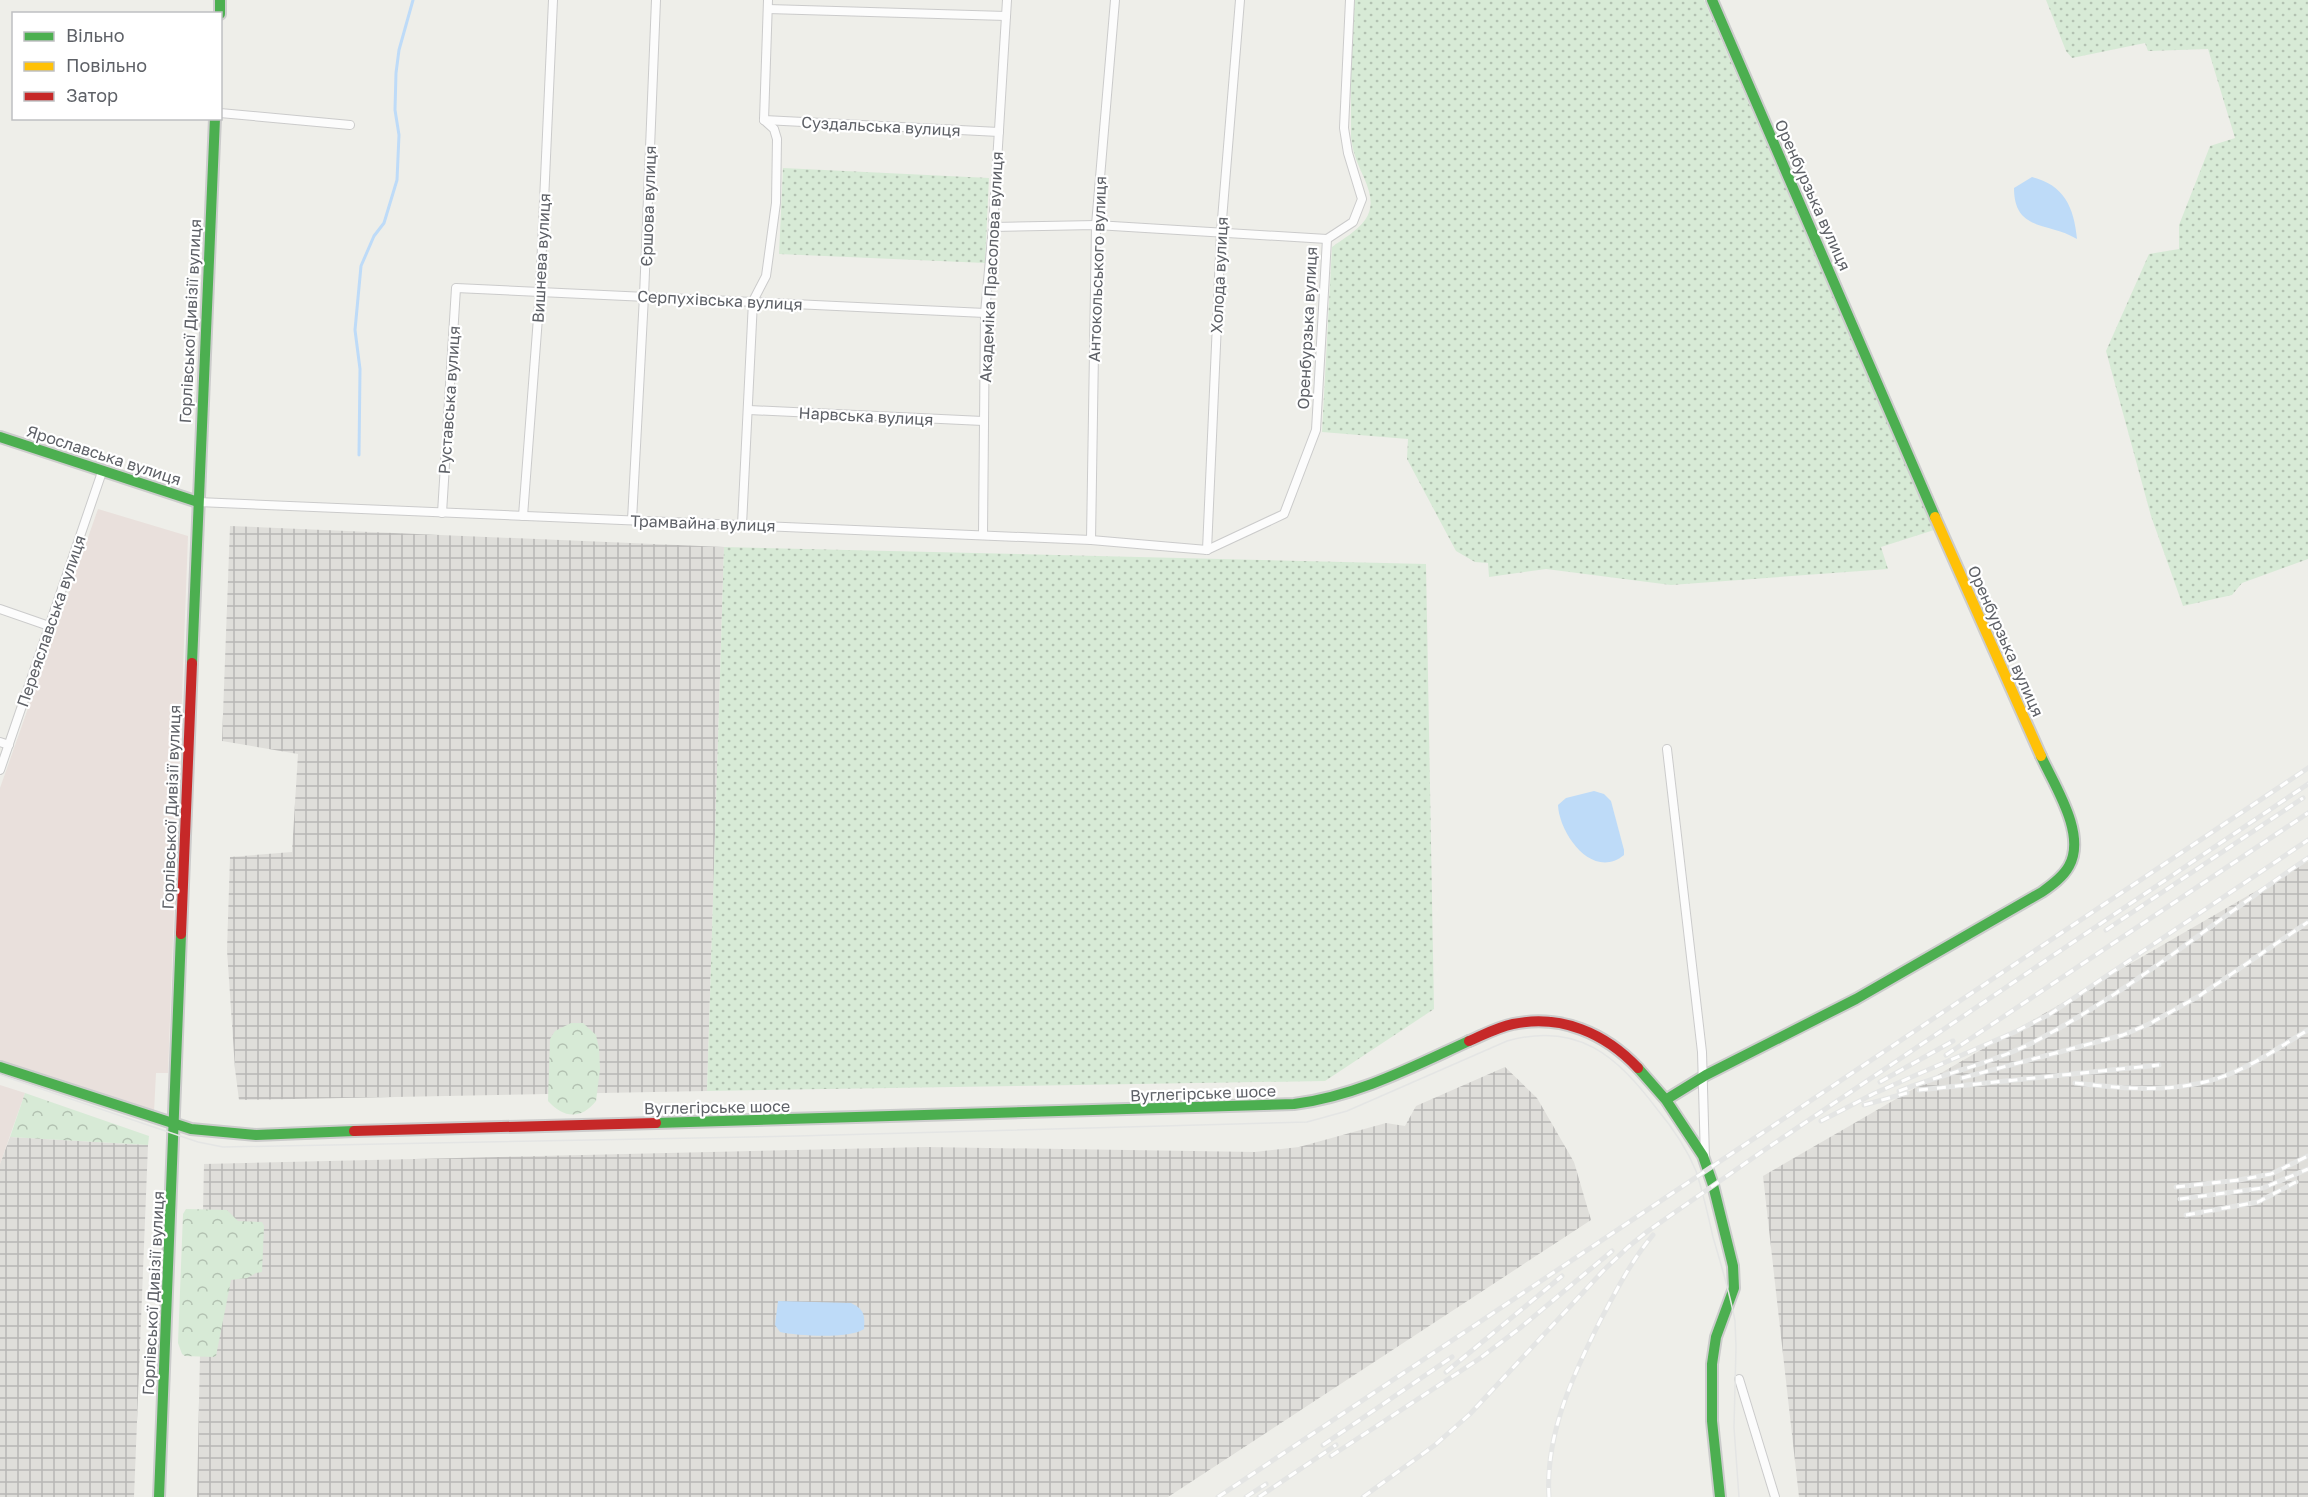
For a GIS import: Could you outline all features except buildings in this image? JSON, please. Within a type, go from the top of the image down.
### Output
[{"type":"street","name":"Вишнева вулиця","points":[[523,516],[540,291],[553,0]]},
{"type":"street","name":"Єршова вулиця","points":[[632,520],[656,0]]},
{"type":"street","name":"Академіка Прасолова вулиця","points":[[983,535],[985,312],[993,227],[1007,0]]},
{"type":"street","name":"Антокольського вулиця","points":[[1091,540],[1096,225],[1114,0]]},
{"type":"street","name":"Холода вулиця","points":[[1207,550],[1221,232],[1240,0]]},
{"type":"street","name":"Оренбурзька вулиця","points":[[1207,550],[1284,514],[1316,430],[1327,238],[1353,222],[1362,199],[1348,153],[1344,128],[1350,0]]},
{"type":"street","name":"Оренбурзька вулиця","points":[[1667,1099],[1704,1076],[1856,999],[2042,892],[2068,871],[2073,861],[2075,843],[2074,829],[1950,553],[1712,0]]},
{"type":"street","points":[[742,525],[753,301],[766,276],[776,203],[777,139],[774,129],[764,120],[768,4],[1006,16]]},
{"type":"street","points":[[222,113],[350,125]]},
{"type":"street","name":"Горлівської Дивізії вулиця","points":[[159,1497],[215,120]]},
{"type":"street","name":"Суздальська вулиця","points":[[764,120],[999,132]]},
{"type":"street","points":[[993,227],[1096,225],[1327,238]]},
{"type":"street","name":"Серпухівська вулиця","points":[[456,288],[985,312]]},
{"type":"street","name":"Руставська вулиця","points":[[442,513],[456,288]]},
{"type":"street","name":"Нарвська вулиця","points":[[749,410],[983,421]]},
{"type":"street","name":"Ярославська вулиця","points":[[0,437],[198,502]]},
{"type":"street","name":"Переяславська вулиця","points":[[0,770],[102,472]]},
{"type":"street","name":"Трамвайна вулиця","points":[[198,502],[1091,540],[1207,550]]},
{"type":"street","points":[[0,609],[50,626]]},
{"type":"street","points":[[0,742],[9,745]]},
{"type":"street","points":[[1667,749],[1704,1076],[1705,1162]]},
{"type":"street","name":"Вуглегірське шосе","points":[[0,1067],[174,1124],[209,1132],[256,1135],[957,1116],[1318,1102],[1372,1086],[1501,1028],[1527,1022],[1559,1023],[1576,1027],[1604,1039],[1633,1060],[1667,1099],[1705,1162],[1718,1202],[1736,1280],[1733,1294],[1722,1316],[1714,1347],[1713,1408],[1720,1497]]},
{"type":"street","points":[[1740,1379],[1775,1497]]},
{"type":"shaded area","points":[[98,509],[188,536],[168,1073],[156,1073],[154,1112],[0,1061],[0,788]]},
{"type":"shaded area","points":[[230,526],[724,547],[707,1091],[239,1100],[227,950],[230,857],[292,852],[298,754],[222,741]]},
{"type":"shaded area","points":[[2308,861],[2308,1497],[1799,1497],[1763,1176]]},
{"type":"shaded area","points":[[1505,1067],[1537,1098],[1574,1162],[1591,1220],[1168,1497],[197,1497],[204,1164],[926,1147],[1255,1152],[1299,1147],[1386,1123],[1405,1126],[1416,1106]]},
{"type":"shaded area","points":[[0,1085],[25,1093],[0,1164]]},
{"type":"shaded area","points":[[10,1137],[148,1145],[134,1497],[0,1497],[0,1164]]},
{"type":"green space","points":[[1351,0],[1704,0],[1934,530],[1881,547],[1888,569],[1671,585],[1546,569],[1489,577],[1488,563],[1475,562],[1456,551],[1407,459],[1408,439],[1322,432],[1332,247],[1362,224],[1371,204],[1351,137]]},
{"type":"green space","points":[[2046,0],[2308,0],[2308,559],[2242,583],[2232,595],[2183,606],[2151,516],[2106,351],[2149,254],[2179,249],[2179,225],[2210,146],[2235,138],[2208,49],[2148,51],[2145,43],[2072,58],[2066,51]]},
{"type":"green space","points":[[783,168],[989,178],[985,263],[779,254]]},
{"type":"green space","points":[[724,547],[1426,564],[1434,1009],[1325,1081],[707,1091]]},
{"type":"green space","points":[[571,1023],[583,1023],[596,1035],[599,1049],[600,1069],[596,1101],[578,1114],[560,1111],[548,1101],[550,1039],[555,1031]]},
{"type":"green space","points":[[25,1093],[149,1136],[148,1145],[10,1137]]},
{"type":"green space","points":[[186,1209],[227,1210],[238,1221],[262,1222],[264,1226],[262,1272],[247,1278],[231,1280],[216,1356],[213,1357],[185,1356],[178,1343],[183,1214]]},
{"type":"water","points":[[2032,177],[2060,192],[2070,207],[2077,239],[2035,224],[2020,212],[2014,188]]},
{"type":"water","points":[[1594,791],[1604,794],[1611,801],[1624,850],[1624,855],[1612,861],[1600,862],[1589,858],[1579,850],[1564,828],[1560,816],[1558,805],[1566,798]]},
{"type":"water","points":[[778,1301],[851,1303],[863,1313],[864,1329],[836,1335],[799,1335],[780,1332],[775,1325]]},
{"type":"waterway","points":[[359,455],[360,369],[355,330],[361,266],[374,236],[384,223],[397,180],[399,135],[395,110],[396,73],[399,50],[413,0]]},
{"type":"tram line","points":[[0,1075],[198,1142],[223,1147],[797,1136],[1307,1122],[1347,1111],[1507,1041],[1532,1036],[1555,1036],[1575,1040],[1594,1048],[1627,1073],[1674,1131],[1696,1171],[1735,1321],[1734,1427],[1739,1497]]},
{"type":"railway","points":[[1218,1497],[2308,768]]},
{"type":"railway","points":[[1363,1497],[1435,1445],[1470,1414],[1603,1271],[1648,1231],[2308,784]]},
{"type":"railway","points":[[2106,930],[2303,798]]},
{"type":"railway","points":[[1946,1055],[2308,813]]},
{"type":"railway","points":[[1821,1121],[1875,1093],[2017,1031],[2050,1014],[2308,840]]},
{"type":"railway","points":[[1899,1091],[2016,1050],[2068,1023],[2138,978],[2308,858]]},
{"type":"railway","points":[[1962,1078],[2123,1035],[2149,1024],[2199,996],[2308,922]]},
{"type":"railway","points":[[2075,1083],[2151,1088],[2209,1081],[2248,1066],[2308,1030]]},
{"type":"railway","points":[[1880,1082],[1953,1041]]},
{"type":"railway","points":[[1919,1090],[2159,1065]]},
{"type":"railway","points":[[1864,1105],[1907,1093]]},
{"type":"railway","points":[[2176,1187],[2271,1174],[2308,1156]]},
{"type":"railway","points":[[2180,1199],[2263,1188],[2308,1169]]},
{"type":"railway","points":[[2186,1215],[2258,1202],[2296,1182]]},
{"type":"railway","points":[[1549,1497],[1551,1451],[1571,1384],[1618,1287],[1653,1235]]},
{"type":"railway","points":[[1331,1456],[1479,1359],[1612,1251]]},
{"type":"railway","points":[[1446,1372],[1562,1276]]},
{"type":"railway","points":[[1323,1445],[1452,1357]]},
{"type":"railway","points":[[1259,1497],[1336,1445]]},
{"type":"railway","points":[[1246,1497],[1266,1484]]},
{"type":"traffic: fast","points":[[220,0],[220,12]]},
{"type":"traffic: fast","points":[[1712,0],[1935,517]]},
{"type":"traffic: fast","points":[[192,663],[215,120]]},
{"type":"traffic: fast","points":[[0,437],[198,502]]},
{"type":"traffic: fast","points":[[1667,1099],[1706,1075],[1856,999],[2042,892],[2064,874],[2073,853],[2074,839],[2067,810],[2041,756]]},
{"type":"traffic: fast","points":[[159,1497],[181,934]]},
{"type":"traffic: fast","points":[[656,1123],[1294,1104],[1362,1087],[1469,1041]]},
{"type":"traffic: fast","points":[[0,1067],[191,1129],[256,1135],[354,1131]]},
{"type":"traffic: fast","points":[[1638,1068],[1666,1100],[1703,1156],[1713,1185],[1733,1266],[1734,1288],[1716,1337],[1712,1364],[1712,1421],[1720,1497]]},
{"type":"traffic: slow","points":[[1935,517],[2041,756]]},
{"type":"traffic: jam","points":[[181,934],[192,663]]},
{"type":"traffic: jam","points":[[1469,1041],[1513,1024],[1531,1022],[1565,1024],[1597,1036],[1638,1068]]},
{"type":"traffic: jam","points":[[354,1131],[656,1123]]}]
